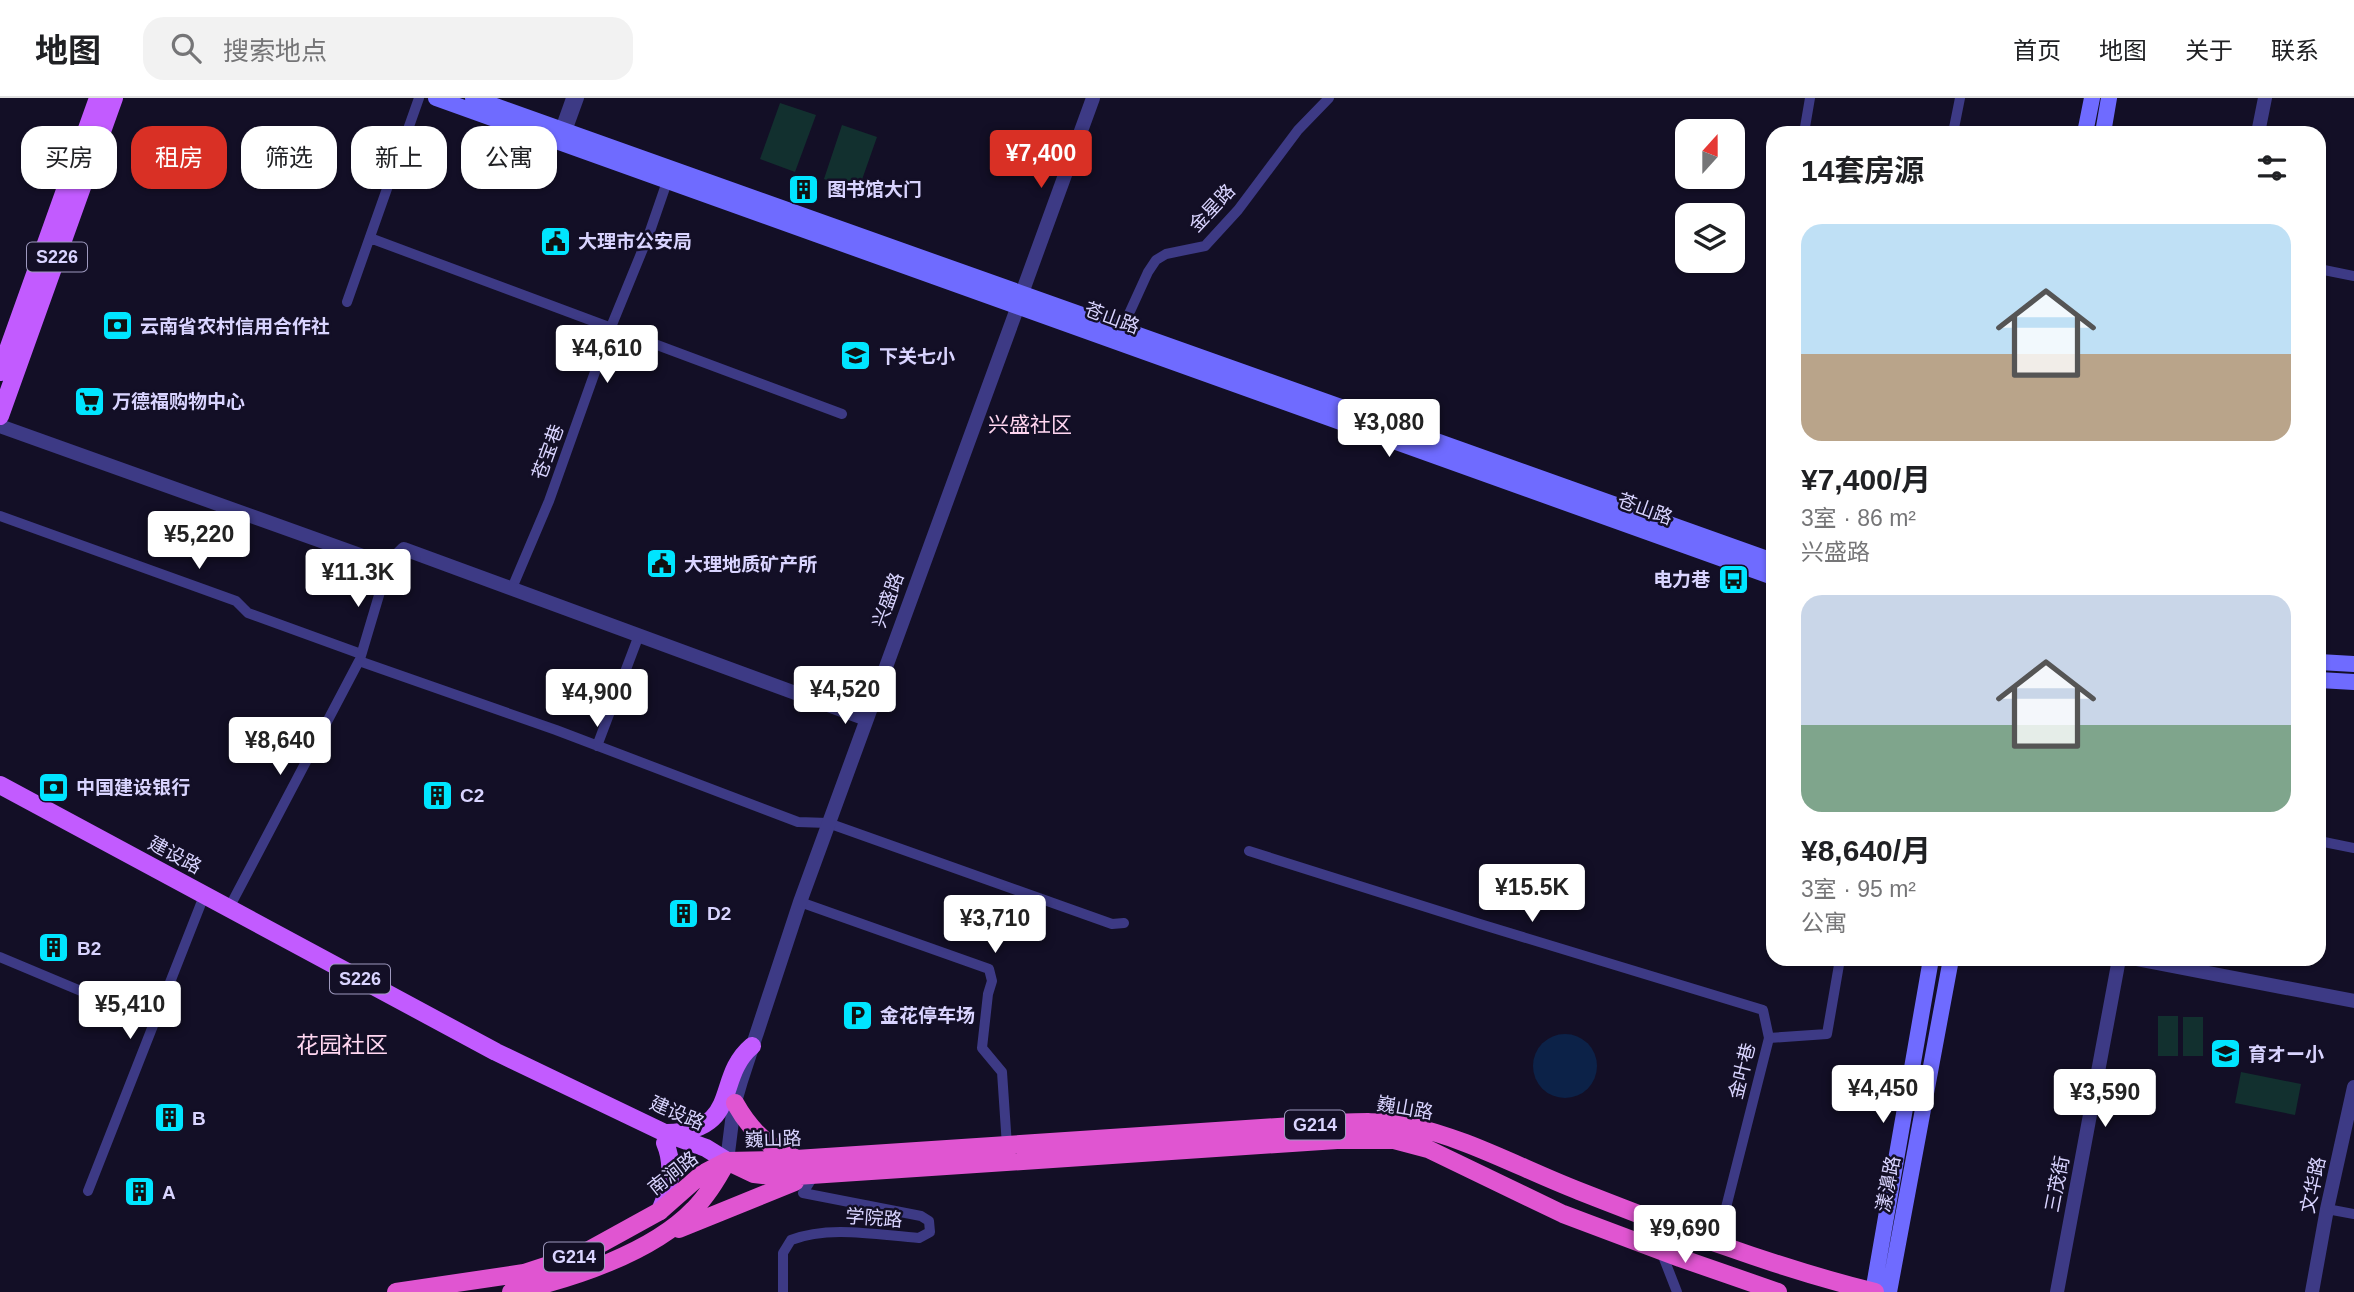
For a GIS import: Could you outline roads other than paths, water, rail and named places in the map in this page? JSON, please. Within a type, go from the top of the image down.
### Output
[{"type":"highway","points":[[735,1103],[748,1125],[766,1143],[799,1159]]},
{"type":"highway","name":"巍山路","points":[[727,1161],[799,1159],[1336,1123],[1382,1131],[1458,1162],[1548,1207],[1661,1251],[1778,1292]]},
{"type":"highway","name":"巍山路","points":[[727,1161],[761,1176],[814,1175],[1338,1140],[1382,1131],[1419,1129],[1717,1243],[1873,1292]]},
{"type":"highway","points":[[1458,1162],[1466,1145]]},
{"type":"highway","name":"南涧路","points":[[396,1292],[469,1287],[573,1257],[660,1211],[702,1174],[727,1161]]},
{"type":"highway","name":"南涧路","points":[[511,1292],[588,1270],[650,1242],[675,1226],[694,1209],[711,1189],[727,1161]]},
{"type":"highway","points":[[650,1242],[774,1189],[814,1175]]},
{"type":"main road","name":"S226","points":[[0,373],[98,98]]},
{"type":"main road","name":"S226","points":[[0,416],[114,98]]},
{"type":"main road","name":"苍山路","points":[[436,98],[670,175],[1020,300],[1766,574]]},
{"type":"main road","name":"苍山路","points":[[473,98],[563,130],[670,175]]},
{"type":"main road","points":[[2086,126],[2092,98]]},
{"type":"main road","points":[[2104,126],[2109,98]]},
{"type":"main road","name":"苍山路","points":[[1020,300],[1122,329],[1766,559]]},
{"type":"main road","points":[[2326,662],[2354,664]]},
{"type":"main road","points":[[2326,680],[2354,682]]},
{"type":"main road","name":"建设路","points":[[0,785],[496,1052],[665,1138]]},
{"type":"main road","name":"建设路","points":[[0,794],[496,1062],[665,1138],[706,1148],[727,1161]]},
{"type":"main road","name":"漾濞路","points":[[1873,1292],[1930,966]]},
{"type":"main road","name":"漾濞路","points":[[1889,1292],[1950,966]]},
{"type":"main road","points":[[660,1211],[671,1174],[665,1138],[696,1128],[717,1115],[739,1062],[752,1046]]},
{"type":"street","points":[[347,302],[419,98]]},
{"type":"street","points":[[563,130],[571,98]]},
{"type":"street","points":[[563,130],[579,98]]},
{"type":"street","name":"兴盛路","points":[[727,1161],[735,1103],[800,902],[1093,98]]},
{"type":"street","name":"金星路","points":[[1122,329],[1156,260],[1166,254],[1205,246],[1238,210],[1298,130],[1329,98]]},
{"type":"street","points":[[1805,126],[1810,98]]},
{"type":"street","points":[[1954,126],[1960,98]]},
{"type":"street","points":[[2259,126],[2265,98]]},
{"type":"street","points":[[2267,126],[2273,98]]},
{"type":"street","name":"苍宝巷","points":[[512,588],[549,501],[611,327],[670,175]]},
{"type":"street","points":[[370,238],[842,414]]},
{"type":"street","points":[[2326,270],[2354,276]]},
{"type":"street","points":[[0,426],[388,565]]},
{"type":"street","points":[[0,516],[236,601],[248,612],[360,659],[799,822],[828,823],[1112,925],[1124,923]]},
{"type":"street","points":[[229,908],[360,659],[388,565],[404,549],[866,719]]},
{"type":"street","points":[[597,746],[639,635]]},
{"type":"street","points":[[2326,842],[2354,848]]},
{"type":"street","points":[[1250,851],[1480,925],[1763,1010],[1769,1038]]},
{"type":"street","points":[[88,1191],[202,901]]},
{"type":"street","points":[[800,902],[989,969],[992,981],[982,1048],[1002,1072],[1007,1146]]},
{"type":"street","points":[[0,957],[155,1022]]},
{"type":"street","name":"金叶巷","points":[[1717,1243],[1769,1038],[1827,1034],[1839,966]]},
{"type":"street","name":"三茂街","points":[[2057,1292],[2118,966]]},
{"type":"street","points":[[2171,966],[2354,1002]]},
{"type":"street","name":"文华路","points":[[2312,1292],[2354,1087]]},
{"type":"street","points":[[774,1189],[803,1194],[814,1175]]},
{"type":"street","name":"学院路","points":[[783,1292],[783,1253],[791,1240],[831,1232],[919,1238],[930,1232],[929,1221],[921,1216],[803,1194]]},
{"type":"street","points":[[2327,1209],[2354,1214]]},
{"type":"street","points":[[1661,1251],[1677,1292]]},
{"type":"water","points":[[1565,1034],[1588,1043],[1597,1066],[1588,1089],[1565,1098],[1542,1089],[1533,1066],[1542,1043]]},
{"type":"place","name":"图书馆大门","points":[[804,189]]},
{"type":"place","name":"大理市公安局","points":[[555,241]]},
{"type":"place","name":"云南省农村信用合作社","points":[[117,326]]},
{"type":"place","name":"下关七小","points":[[856,356]]},
{"type":"place","name":"万德福购物中心","points":[[89,401]]},
{"type":"place","name":"大理地质矿产所","points":[[661,564]]},
{"type":"place","name":"电力巷","points":[[1733,579]]},
{"type":"place","name":"中国建设银行","points":[[53,787]]},
{"type":"place","name":"C2","points":[[437,795]]},
{"type":"place","name":"D2","points":[[684,913]]},
{"type":"place","name":"B2","points":[[54,948]]},
{"type":"place","name":"金花停车场","points":[[857,1015]]},
{"type":"place","name":"育オー小","points":[[2225,1054]]},
{"type":"place","name":"B","points":[[169,1118]]},
{"type":"place","name":"A","points":[[139,1192]]},
{"type":"district","name":"兴盛社区","points":[[1030,424]]},
{"type":"district","name":"花园社区","points":[[342,1045]]}]
